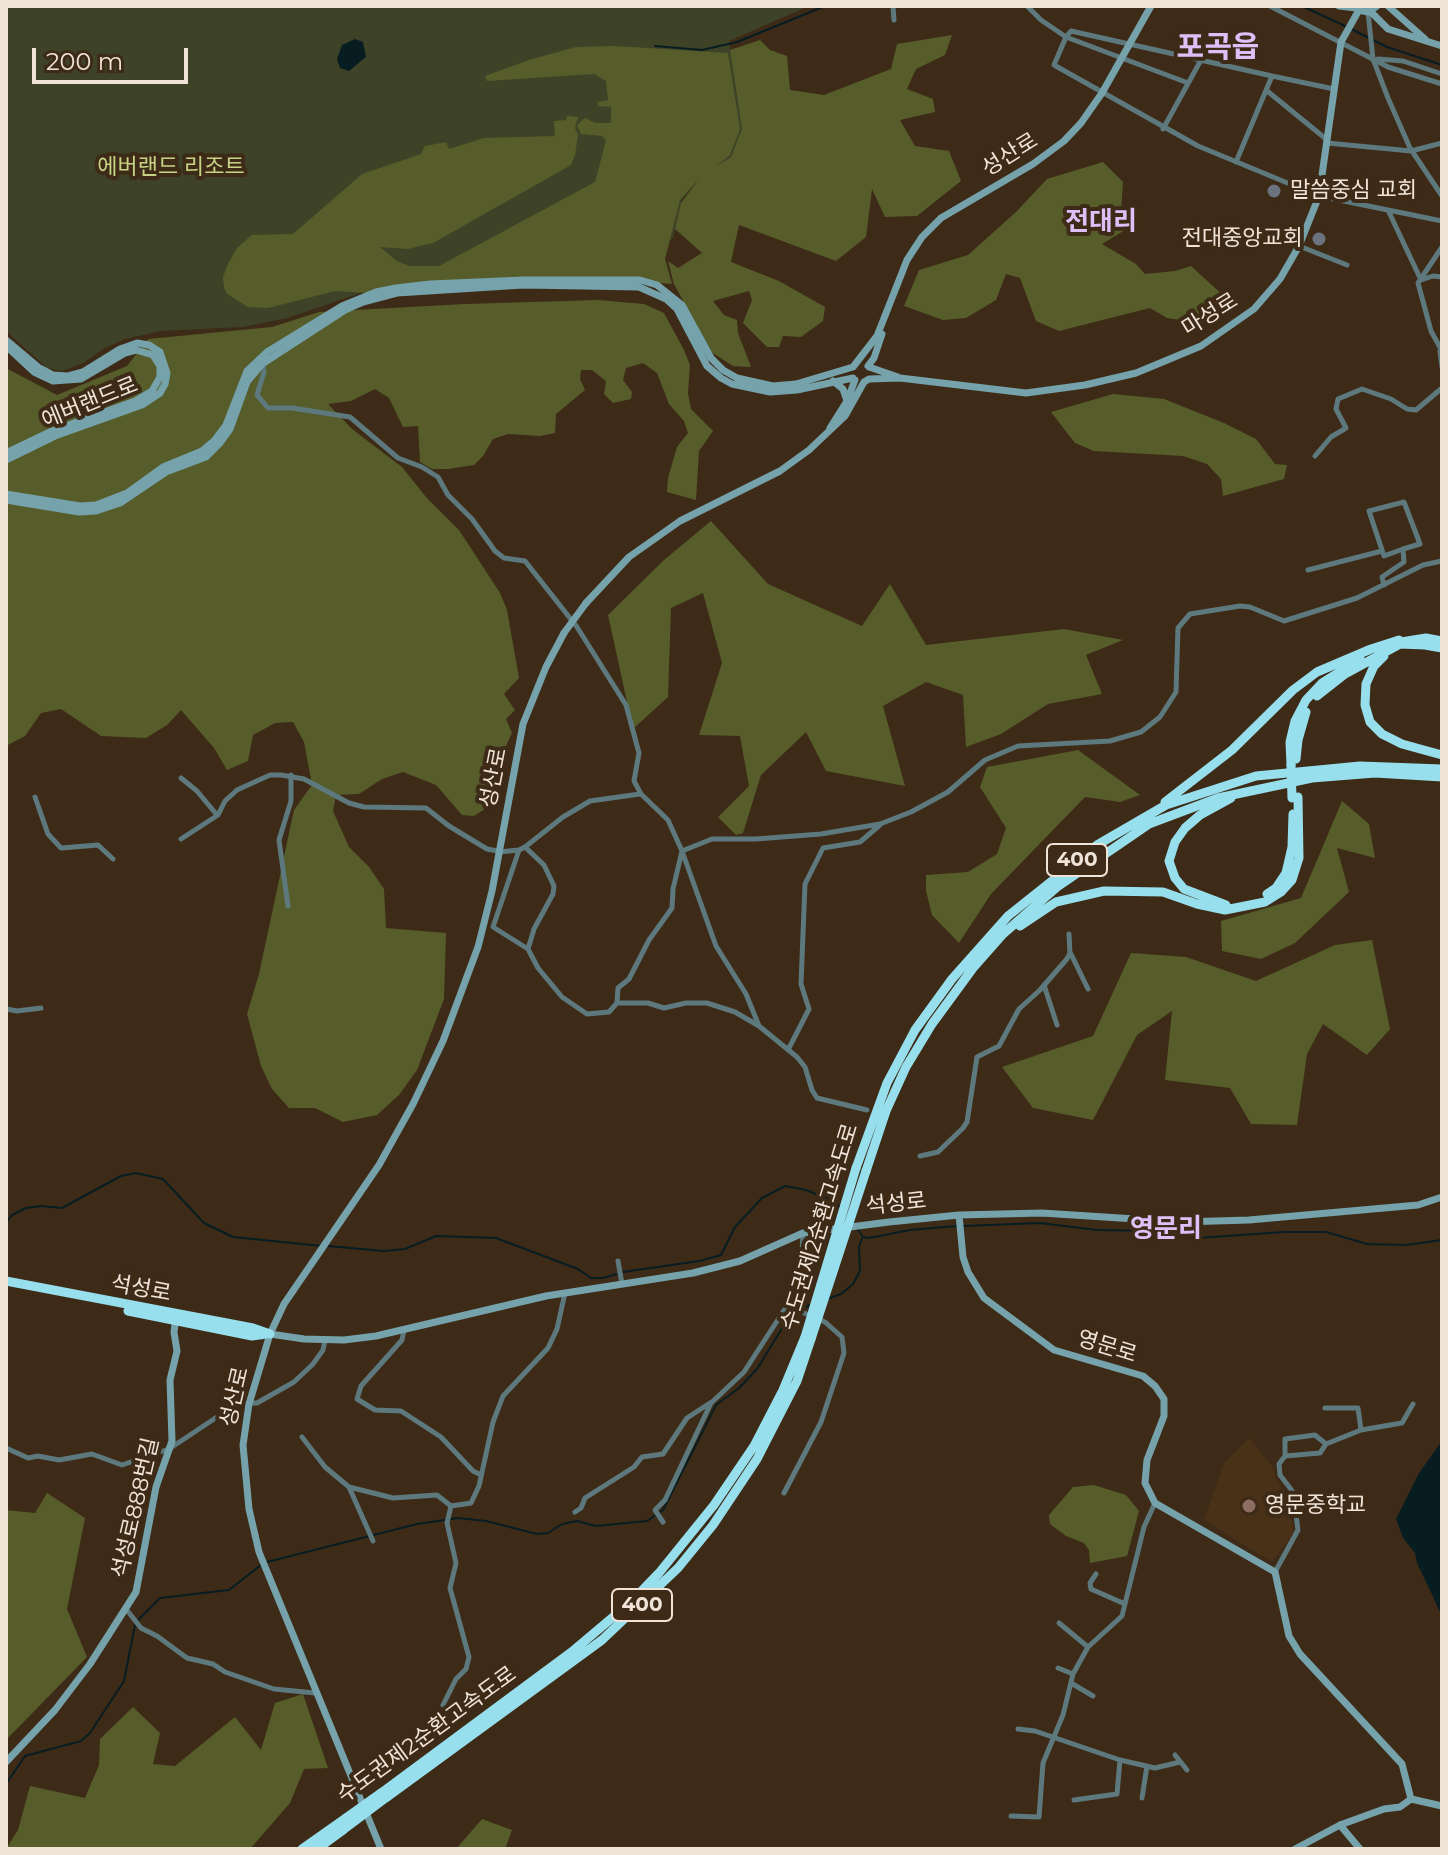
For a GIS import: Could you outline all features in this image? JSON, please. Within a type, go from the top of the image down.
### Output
[{"type":"highway","points":[[1160,807],[1232,750],[1293,690],[1317,672],[1399,640],[1426,638],[1442,641]]},
{"type":"highway","points":[[1003,934],[1056,902],[1104,891],[1163,892],[1225,910],[1265,902],[1281,892],[1292,880],[1299,858],[1290,742],[1295,721],[1306,700],[1322,683],[1351,663],[1399,640]]},
{"type":"highway","points":[[1294,764],[1303,717],[1317,696],[1345,674],[1400,644],[1442,648]]},
{"type":"highway","points":[[1389,650],[1374,666],[1366,684],[1365,705],[1370,722],[1382,734],[1402,744],[1442,755]]},
{"type":"highway","name":"수도권제2순환고속도로","points":[[317,1849],[574,1650],[631,1602],[659,1573],[714,1505],[754,1446],[808,1338],[878,1105],[901,1055],[932,1005],[971,955],[1008,916],[1064,870],[1160,807],[1256,776],[1360,766],[1442,769]]},
{"type":"highway","name":"수도권제2순환고속도로","points":[[861,1169],[917,1048],[956,989],[1003,934],[1057,887],[1149,824],[1189,807],[1241,792],[1343,774],[1442,777]]},
{"type":"highway","points":[[1241,792],[1200,815],[1185,828],[1175,842],[1169,861],[1175,878],[1184,889],[1228,905],[1261,898],[1276,888],[1286,873],[1292,847],[1295,798]]},
{"type":"highway","name":"석성로","points":[[6,1284],[176,1317],[253,1328],[270,1334]]},
{"type":"highway","name":"수도권제2순환고속도로","points":[[302,1849],[384,1795]]},
{"type":"street","points":[[893,6],[894,20]]},
{"type":"street","points":[[1027,6],[1066,37],[1188,83]]},
{"type":"street","name":"성산로","points":[[883,324],[907,260],[922,237],[941,218],[1033,164],[1064,141],[1102,93],[1151,6]]},
{"type":"street","points":[[1270,6],[1373,55],[1399,71],[1442,84]]},
{"type":"street","points":[[1339,6],[1364,9],[1388,29],[1442,46]]},
{"type":"street","points":[[1388,6],[1426,40]]},
{"type":"street","points":[[1342,40],[1354,18],[1364,9]]},
{"type":"street","points":[[1364,9],[1371,27],[1373,55],[1411,151],[1442,196]]},
{"type":"street","points":[[1334,89],[1071,31],[1054,65],[1163,129],[1319,196],[1442,221]]},
{"type":"street","name":"마성로","points":[[889,376],[1026,393],[1085,385],[1136,373],[1201,346],[1254,309],[1280,279],[1299,246],[1319,196],[1342,40]]},
{"type":"street","points":[[1373,55],[1442,74]]},
{"type":"street","points":[[1163,129],[1201,60]]},
{"type":"street","points":[[1236,162],[1272,76]]},
{"type":"street","points":[[1266,90],[1327,142],[1411,151],[1442,143]]},
{"type":"street","points":[[1388,209],[1421,280]]},
{"type":"street","points":[[1299,246],[1347,265]]},
{"type":"street","points":[[1442,247],[1418,283],[1441,351],[1442,367]]},
{"type":"street","points":[[1421,280],[1442,277]]},
{"type":"street","points":[[9,497],[80,506],[105,502],[127,493],[163,467],[202,451],[214,441],[226,425],[247,371],[267,352],[342,306],[376,292],[396,288],[524,280],[640,280],[657,285],[682,305],[711,358],[737,378],[773,386],[831,378],[866,380],[889,376]]},
{"type":"street","points":[[9,497],[64,511],[96,511],[120,503],[166,472],[206,457],[230,429],[247,382],[263,363],[345,310],[378,297],[431,289],[639,287],[666,299],[677,309],[707,366],[732,384],[770,392],[797,390],[855,366],[869,366],[889,376]]},
{"type":"street","points":[[827,434],[847,401],[855,366],[883,324]]},
{"type":"street","points":[[827,434],[845,416],[871,373],[869,366],[877,351],[883,324]]},
{"type":"street","points":[[831,378],[877,336]]},
{"type":"street","name":"에버랜드로","points":[[6,340],[43,371],[57,376],[83,372],[120,349],[137,343],[149,345],[160,352],[167,373],[160,393],[142,405],[55,436],[6,460]]},
{"type":"street","name":"에버랜드로","points":[[6,346],[34,372],[53,381],[81,379],[125,353],[136,350],[153,355],[160,366],[158,385],[135,401],[52,431],[6,453]]},
{"type":"street","points":[[877,351],[889,376]]},
{"type":"street","points":[[263,363],[264,372],[257,395],[260,402],[268,408],[292,408],[350,417],[398,458],[438,477],[448,495],[472,519],[495,551],[504,558],[525,561],[577,627],[626,705],[639,753],[634,781],[641,794],[668,820],[716,946],[746,994],[759,1026]]},
{"type":"street","points":[[859,395],[889,376]]},
{"type":"street","points":[[831,378],[843,389],[847,401]]},
{"type":"street","points":[[1315,456],[1331,437],[1346,428],[1336,409],[1338,399],[1362,389],[1416,410],[1442,388]]},
{"type":"street","name":"성산로","points":[[315,1693],[260,1557],[249,1509],[243,1445],[249,1404],[270,1334],[284,1304],[386,1153],[443,1041],[478,947],[492,891],[523,724],[546,667],[564,633],[586,603],[629,557],[680,521],[780,471],[827,434]]},
{"type":"street","points":[[1404,502],[1420,544],[1403,549],[1384,556],[1369,511],[1404,502]]},
{"type":"street","points":[[1384,585],[1382,577],[1404,562],[1403,549]]},
{"type":"street","points":[[1308,570],[1382,551]]},
{"type":"street","points":[[682,851],[712,839],[821,834],[880,824],[948,792],[985,760],[1018,746],[1110,741],[1141,732],[1160,717],[1176,692],[1178,628],[1190,614],[1240,606],[1284,621],[1357,598],[1423,565],[1442,561]]},
{"type":"street","points":[[181,839],[217,815],[225,801],[251,782],[270,775],[291,775],[304,779],[349,803],[364,807],[426,808],[487,849],[522,849],[544,865],[554,886],[553,894],[534,929],[528,949]]},
{"type":"street","points":[[288,906],[279,840],[291,801],[291,775]]},
{"type":"street","points":[[181,778],[197,791],[217,815]]},
{"type":"street","points":[[641,794],[590,801],[563,817],[522,849],[493,927],[528,949],[548,982],[562,997],[587,1014],[609,1012],[617,1003],[618,988],[629,979],[649,940],[672,908],[682,851]]},
{"type":"street","points":[[35,797],[48,834],[61,848],[98,845],[113,859]]},
{"type":"street","points":[[788,1050],[809,1009],[801,984],[805,884],[823,848],[860,842],[880,824]]},
{"type":"street","points":[[1069,934],[1070,954],[1088,989]]},
{"type":"street","points":[[920,1156],[938,1152],[963,1128],[967,1122],[977,1057],[999,1046],[1019,1009],[1070,954]]},
{"type":"street","points":[[1044,985],[1057,1025]]},
{"type":"street","points":[[617,1003],[648,1003],[664,1008],[686,1003],[707,1003],[735,1012],[759,1026],[805,1067],[817,1098],[867,1110]]},
{"type":"street","points":[[6,1009],[41,1008]]},
{"type":"street","name":"석성로","points":[[270,1334],[344,1340],[404,1330],[480,1309],[622,1281],[693,1273],[740,1261],[803,1233],[861,1225],[1042,1213],[1182,1222],[1249,1220],[1418,1205],[1442,1197]]},
{"type":"street","name":"영문로","points":[[959,1218],[963,1257],[976,1288],[984,1298],[1054,1350],[1143,1376],[1164,1399],[1164,1416],[1147,1460],[1145,1483],[1155,1503]]},
{"type":"street","points":[[575,1512],[581,1508],[585,1498],[634,1467],[642,1457],[663,1454],[687,1418],[711,1403],[744,1372],[790,1301],[803,1233]]},
{"type":"street","points":[[618,1261],[622,1281]]},
{"type":"street","points":[[450,1510],[471,1503],[475,1497],[493,1422],[503,1396],[548,1348],[557,1329],[565,1293]]},
{"type":"street","points":[[784,1493],[821,1422],[844,1353],[842,1337],[825,1322],[802,1312]]},
{"type":"street","name":"석성로888번길","points":[[6,1762],[55,1710],[90,1664],[139,1585],[139,1565],[156,1487],[170,1449],[170,1380],[177,1351],[174,1332],[176,1317]]},
{"type":"street","points":[[404,1330],[402,1340],[361,1386],[357,1399],[375,1410],[401,1411],[441,1437],[473,1471],[481,1475]]},
{"type":"street","points":[[6,1448],[28,1458],[38,1456],[59,1460],[92,1454],[122,1465],[170,1449],[232,1407],[266,1399],[294,1382],[313,1364],[323,1350],[325,1340]]},
{"type":"street","points":[[662,1521],[655,1510],[665,1500],[711,1403]]},
{"type":"street","points":[[1285,1456],[1320,1453],[1326,1444],[1361,1430],[1402,1423],[1413,1404]]},
{"type":"street","points":[[1325,1408],[1358,1408],[1361,1430]]},
{"type":"street","points":[[1326,1444],[1315,1435],[1285,1439],[1285,1456],[1279,1464],[1280,1475],[1293,1492],[1298,1530],[1275,1572],[1289,1636],[1300,1654],[1402,1764],[1411,1799]]},
{"type":"street","points":[[302,1437],[325,1467],[349,1487],[372,1537]]},
{"type":"street","points":[[349,1487],[393,1498],[437,1495],[450,1510]]},
{"type":"street","points":[[1011,1816],[1039,1817],[1043,1763],[1063,1715],[1073,1674],[1088,1647],[1122,1616],[1144,1527],[1155,1503],[1275,1572]]},
{"type":"street","points":[[443,1705],[456,1679],[466,1669],[469,1657],[450,1588],[456,1563],[447,1523],[450,1510]]},
{"type":"street","points":[[1096,1574],[1090,1583],[1091,1589],[1125,1604]]},
{"type":"street","points":[[126,1609],[139,1627],[187,1658],[213,1664],[225,1672],[274,1689],[315,1693],[381,1849]]},
{"type":"street","points":[[1059,1623],[1088,1647]]},
{"type":"street","points":[[1058,1668],[1073,1674]]},
{"type":"street","points":[[1071,1683],[1093,1696]]},
{"type":"street","points":[[1018,1729],[1155,1768],[1180,1762]]},
{"type":"street","points":[[1175,1755],[1187,1770]]},
{"type":"street","points":[[1074,1800],[1117,1794],[1120,1760]]},
{"type":"street","points":[[1142,1798],[1147,1766]]},
{"type":"street","points":[[1295,1849],[1340,1825],[1384,1809],[1400,1807],[1411,1799],[1442,1806]]},
{"type":"street","points":[[1340,1825],[1360,1849]]},
{"type":"shaded area","name":"영문중학교","points":[[1249,1438],[1273,1467],[1277,1482],[1286,1492],[1294,1532],[1272,1562],[1204,1520],[1224,1463]]},
{"type":"green space","name":"에버랜드 리조트","points":[[6,6],[809,6],[729,41],[743,133],[731,157],[702,176],[682,199],[673,237],[646,273],[375,288],[288,318],[242,327],[160,331],[125,339],[62,371],[47,368],[6,331]]},
{"type":"green space","points":[[952,35],[945,55],[916,69],[907,89],[933,99],[935,112],[900,120],[915,146],[949,151],[961,181],[917,216],[885,217],[872,189],[866,237],[836,261],[739,225],[731,262],[779,281],[825,307],[823,321],[801,337],[783,336],[779,347],[767,347],[743,323],[752,300],[749,291],[713,301],[724,315],[737,320],[738,333],[751,367],[733,366],[711,352],[674,284],[668,261],[678,268],[702,253],[675,229],[681,203],[699,179],[680,200],[665,259],[672,284],[579,277],[367,293],[335,291],[268,308],[248,307],[227,294],[224,288],[223,277],[228,264],[237,248],[252,235],[293,234],[362,174],[421,154],[425,146],[446,142],[449,149],[484,138],[555,136],[554,121],[566,120],[567,116],[578,117],[575,128],[578,135],[571,165],[433,243],[408,249],[380,247],[409,266],[439,266],[595,182],[606,140],[602,136],[581,134],[577,125],[585,118],[595,123],[611,123],[611,107],[598,106],[598,102],[608,100],[606,81],[594,74],[487,81],[485,76],[529,60],[576,47],[615,46],[728,53],[740,129],[730,155],[715,167],[731,157],[742,129],[730,50],[760,40],[770,50],[787,56],[790,90],[824,95],[891,69],[897,44]]},
{"type":"green space","points":[[1103,162],[1123,182],[1121,214],[1130,227],[1102,244],[1136,264],[1145,274],[1191,266],[1225,297],[1194,322],[1167,318],[1150,308],[1059,331],[1036,321],[1020,278],[1006,274],[996,300],[966,318],[943,320],[904,306],[919,270],[968,255],[1047,179]]},
{"type":"green space","points":[[598,300],[644,304],[664,313],[684,350],[690,365],[688,393],[691,409],[713,431],[699,451],[696,500],[667,492],[677,447],[688,433],[684,421],[669,404],[657,373],[643,363],[626,368],[623,380],[632,392],[631,399],[613,403],[604,394],[606,381],[592,370],[581,370],[580,379],[585,390],[556,414],[555,433],[540,436],[508,434],[493,439],[474,465],[448,469],[432,469],[420,462],[418,426],[403,427],[389,398],[375,389],[351,401],[328,404],[352,429],[402,467],[459,530],[500,593],[507,610],[519,678],[504,694],[515,710],[506,719],[512,733],[504,750],[491,805],[474,816],[462,815],[436,785],[403,772],[382,779],[359,794],[336,795],[333,811],[349,847],[369,867],[384,889],[386,928],[446,933],[444,999],[417,1070],[399,1095],[377,1115],[343,1122],[315,1108],[289,1108],[272,1089],[261,1066],[247,1014],[259,974],[294,810],[312,785],[304,742],[293,722],[275,723],[253,735],[248,761],[227,770],[214,748],[181,710],[167,725],[146,738],[101,736],[61,709],[41,713],[25,736],[6,746],[6,368],[57,395],[127,366],[148,339],[272,327],[319,312]]},
{"type":"green space","points":[[1113,394],[1164,399],[1224,423],[1256,439],[1275,464],[1287,465],[1284,479],[1223,496],[1221,479],[1207,464],[1183,456],[1094,451],[1075,443],[1051,412]]},
{"type":"green space","points":[[711,521],[768,584],[862,626],[890,584],[926,645],[1064,629],[1123,640],[1086,655],[1102,694],[1048,704],[1001,734],[966,747],[963,695],[926,682],[883,706],[905,786],[826,771],[806,732],[761,775],[743,833],[736,835],[718,817],[749,786],[740,736],[699,735],[722,663],[703,593],[671,608],[668,697],[633,729],[608,615],[664,560]]},
{"type":"green space","points":[[1078,750],[1140,795],[1120,802],[1085,797],[991,894],[959,943],[932,915],[926,875],[968,872],[997,854],[1006,828],[980,787],[987,767]]},
{"type":"green space","points":[[1342,801],[1369,824],[1375,858],[1337,848],[1349,892],[1295,943],[1261,959],[1222,951],[1221,921],[1301,898]]},
{"type":"green space","points":[[1372,940],[1390,1029],[1367,1055],[1323,1024],[1307,1054],[1297,1125],[1251,1124],[1230,1088],[1165,1080],[1172,1011],[1137,1035],[1093,1120],[1033,1108],[1002,1067],[1093,1036],[1131,953],[1186,957],[1256,981],[1335,945]]},
{"type":"green space","points":[[1094,1485],[1126,1495],[1139,1511],[1127,1556],[1090,1563],[1089,1550],[1084,1543],[1066,1536],[1050,1524],[1049,1515],[1073,1487]]},
{"type":"green space","points":[[47,1493],[85,1518],[67,1609],[87,1657],[6,1740],[6,1510],[35,1513]]},
{"type":"green space","points":[[303,1694],[328,1768],[304,1769],[290,1803],[250,1849],[6,1849],[18,1830],[30,1786],[85,1798],[99,1765],[100,1739],[133,1707],[160,1733],[153,1764],[175,1766],[235,1717],[261,1750],[275,1703]]},
{"type":"green space","points":[[482,1819],[512,1830],[505,1849],[456,1849]]},
{"type":"water","points":[[355,39],[363,42],[366,57],[349,71],[340,68],[337,59],[342,45]]},
{"type":"water","points":[[1442,1441],[1442,1616],[1415,1553],[1403,1538],[1396,1519],[1419,1473]]},
{"type":"waterway","points":[[655,46],[702,50],[737,42],[825,6]]},
{"type":"waterway","points":[[1302,6],[1345,26]]},
{"type":"waterway","points":[[1351,29],[1387,47],[1442,65]]},
{"type":"waterway","points":[[6,1223],[12,1215],[26,1208],[62,1208],[121,1176],[136,1173],[163,1179],[204,1223],[233,1237],[322,1246]]},
{"type":"waterway","points":[[623,1272],[721,1255],[735,1227],[762,1198],[785,1186],[806,1190],[831,1200],[841,1208]]},
{"type":"waterway","points":[[964,1226],[1040,1223],[1097,1230],[1160,1231],[1197,1238],[1326,1232],[1367,1244],[1406,1245],[1442,1240]]},
{"type":"waterway","points":[[857,1228],[863,1237],[869,1238],[957,1226]]},
{"type":"waterway","points":[[328,1246],[384,1251],[405,1249],[436,1236],[496,1238],[578,1269],[591,1278],[617,1274]]},
{"type":"waterway","points":[[827,1299],[841,1294],[853,1284],[860,1271],[859,1247],[862,1239]]},
{"type":"waterway","points":[[267,1562],[417,1524],[458,1518],[486,1521],[537,1534],[548,1533],[562,1524],[577,1521],[596,1526],[647,1521],[663,1510],[716,1405],[739,1388],[757,1369],[792,1312],[810,1305]]},
{"type":"waterway","points":[[138,1620],[160,1598],[229,1590],[261,1565]]},
{"type":"waterway","points":[[6,1784],[25,1756],[81,1741],[90,1733],[124,1681],[135,1625]]},
{"type":"place","name":"말씀중심 교회","points":[[1274,191]]},
{"type":"place","name":"전대중앙교회","points":[[1319,239]]},
{"type":"place","name":"영문중학교","points":[[1249,1506]]},
{"type":"district","name":"포곡읍","points":[[1218,48]]},
{"type":"district","name":"전대리","points":[[1101,222]]},
{"type":"district","name":"영문리","points":[[1166,1229]]}]
